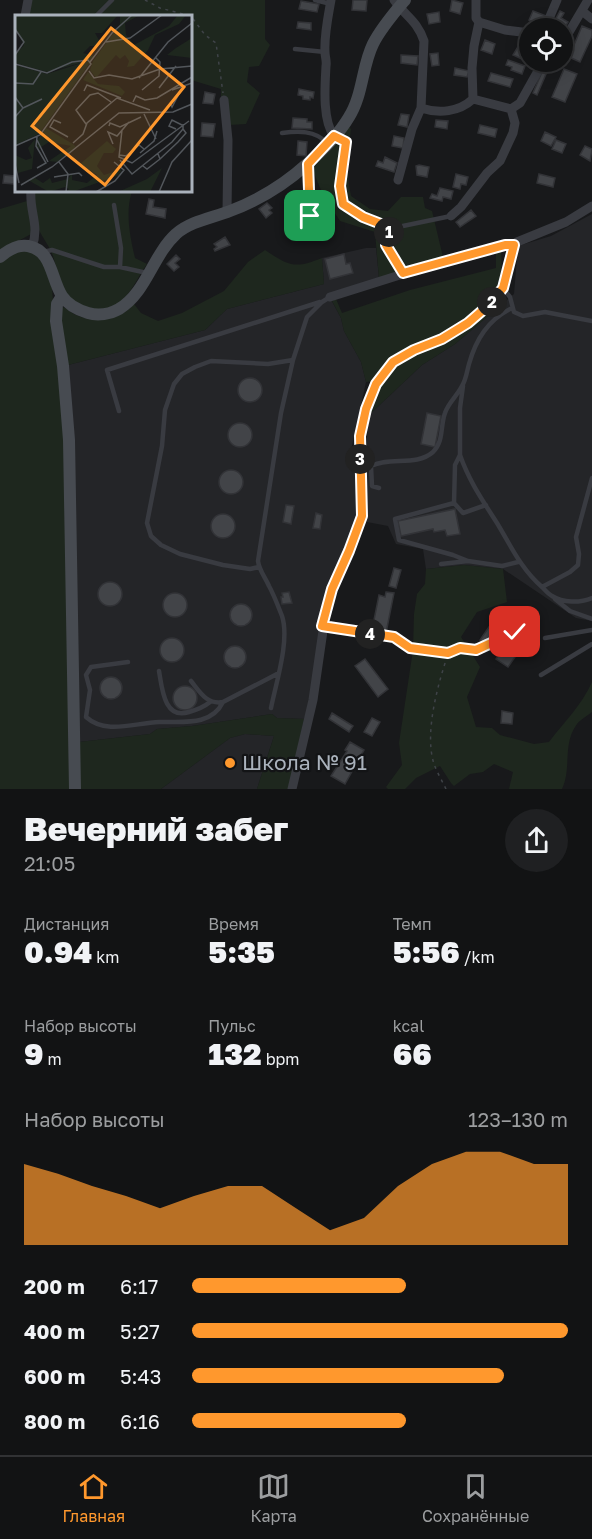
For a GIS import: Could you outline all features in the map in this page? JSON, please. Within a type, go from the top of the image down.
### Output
[{"type":"street","points":[[25,15],[28,0]]},
{"type":"street","points":[[476,0],[476,18],[479,22],[519,32]]},
{"type":"street","points":[[549,18],[557,0]]},
{"type":"street","points":[[573,26],[588,0]]},
{"type":"street","points":[[331,2],[323,87],[331,139]]},
{"type":"street","points":[[31,192],[37,250],[62,296],[78,309],[94,314],[117,310],[128,303],[168,243],[177,234],[188,226],[268,194],[308,164],[331,139],[350,116],[373,44],[400,2],[421,32],[424,41],[422,108],[412,129],[398,180]]},
{"type":"street","points":[[582,11],[592,19]]},
{"type":"street","points":[[473,99],[472,68],[479,22]]},
{"type":"street","points":[[422,108],[441,112],[453,110],[473,99],[511,109],[520,103],[537,72]]},
{"type":"street","points":[[224,100],[228,140],[227,212]]},
{"type":"street","points":[[452,216],[487,173],[500,161],[513,133],[514,123],[511,109]]},
{"type":"street","points":[[308,164],[310,216]]},
{"type":"street","points":[[292,789],[313,700],[322,626],[332,589],[362,516],[360,436],[366,409],[376,384],[393,362],[414,350],[442,339],[468,323],[490,304],[503,288],[514,245],[517,242],[566,222],[592,204],[590,199],[592,196]]},
{"type":"street","points":[[326,299],[403,273],[505,245],[514,245]]},
{"type":"street","points":[[0,257],[14,247],[37,250]]},
{"type":"street","points":[[62,296],[57,304],[56,321],[63,366],[69,440],[75,789]]},
{"type":"lane","points":[[97,15],[112,0]]},
{"type":"lane","points":[[315,0],[331,2]]},
{"type":"lane","points":[[295,49],[325,52]]},
{"type":"lane","points":[[282,133],[296,131],[331,139]]},
{"type":"lane","points":[[114,205],[121,248],[120,267]]},
{"type":"lane","points":[[403,273],[386,245],[389,231],[398,227],[452,216]]},
{"type":"lane","points":[[37,250],[52,250],[105,267],[120,267],[148,273]]},
{"type":"lane","points":[[503,288],[510,297],[514,312],[523,316],[545,312],[592,321]]},
{"type":"lane","points":[[271,708],[283,648],[282,618],[258,561],[281,413],[293,360],[307,317],[326,299]]},
{"type":"lane","points":[[119,411],[107,370],[326,299]]},
{"type":"lane","points":[[512,308],[491,321],[478,337],[463,386],[460,408],[460,455],[476,492],[518,561],[542,587],[570,611],[592,619]]},
{"type":"lane","points":[[259,567],[223,565],[180,554],[161,545],[151,536],[147,523],[162,446],[165,410],[174,384],[183,374],[195,367],[211,361],[268,364],[293,360]]},
{"type":"lane","points":[[379,488],[372,486],[371,466],[379,462],[424,459],[432,453],[438,447],[442,434],[444,414],[454,396],[463,386]]},
{"type":"lane","points":[[460,455],[455,465],[454,503],[463,513],[486,506]]},
{"type":"lane","points":[[542,587],[570,572],[578,565],[576,537],[592,478]]},
{"type":"lane","points":[[454,503],[394,519],[399,540],[468,561],[502,566],[518,561]]},
{"type":"lane","points":[[441,564],[468,561]]},
{"type":"lane","points":[[553,597],[572,602],[592,598]]},
{"type":"lane","points":[[322,626],[394,637]]},
{"type":"lane","points":[[545,638],[592,630]]},
{"type":"lane","points":[[541,675],[592,644]]},
{"type":"lane","points":[[128,662],[91,667],[86,675],[90,690],[86,717],[92,723],[100,726],[124,726],[160,722],[195,722],[220,708],[223,702]]},
{"type":"lane","points":[[159,671],[167,706],[174,713],[182,715],[210,702],[223,702],[277,674]]},
{"type":"lane","points":[[191,681],[210,702]]},
{"type":"path","points":[[145,0],[160,8],[187,15]]},
{"type":"path","points":[[192,17],[204,35],[216,43],[224,100]]},
{"type":"path","points":[[331,139],[346,142],[340,186],[343,204],[363,217],[381,224],[389,231]]},
{"type":"path","points":[[394,637],[410,648],[448,653],[460,648],[476,650],[515,632],[545,638]]},
{"type":"path","points":[[446,789],[434,763],[431,744],[437,685],[448,653]]},
{"type":"shaded area","points":[[30,0],[265,0],[265,39],[270,45],[259,66],[249,67],[247,82],[260,93],[246,124],[229,125],[221,102],[221,89],[192,80],[192,15],[28,15]]},
{"type":"shaded area","points":[[348,126],[351,129],[348,179],[351,196],[370,209],[388,211],[401,197],[423,197],[425,208],[432,211],[443,257],[379,278],[375,232],[340,221],[323,195],[311,166]]},
{"type":"shaded area","points":[[35,192],[132,192],[129,216],[133,250],[135,258],[147,264],[124,299],[112,307],[92,310],[74,302],[63,286],[52,253],[40,232]]},
{"type":"shaded area","points":[[27,201],[31,234],[0,251],[0,209]]},
{"type":"shaded area","points":[[592,214],[592,621],[576,618],[503,569],[464,565],[426,569],[423,549],[396,544],[388,526],[367,522],[364,469],[369,415],[422,365],[455,344],[514,294],[518,246],[551,236]]},
{"type":"shaded area","points":[[366,248],[376,248],[379,278],[328,294],[361,362],[366,382],[351,450],[356,462],[357,509],[354,529],[332,583],[309,704],[304,719],[277,718],[272,714],[157,729],[150,734],[79,742],[68,365],[205,330],[227,309],[324,284],[322,258]]},
{"type":"shaded area","points":[[265,250],[280,260],[298,265],[322,258],[324,284],[227,309],[205,330],[68,365],[59,330],[62,307],[81,317],[98,320],[121,314],[134,304],[141,313],[158,321],[182,313],[224,291],[248,262]]},
{"type":"shaded area","points":[[15,251],[31,251],[43,260],[52,288],[64,435],[70,789],[0,789],[0,263]]},
{"type":"shaded area","points":[[501,251],[499,283],[496,292],[486,303],[447,331],[404,349],[390,361],[374,381],[366,382],[361,362],[344,331],[341,318],[332,301],[336,299],[342,313],[410,290],[496,268],[496,252]]},
{"type":"shaded area","points":[[502,297],[506,301],[455,344],[422,365],[369,415],[380,387],[393,369],[404,360],[461,334],[483,317]]},
{"type":"shaded area","points":[[464,565],[503,569],[507,602],[477,612],[461,637],[480,667],[467,697],[476,727],[492,728],[500,735],[534,744],[549,742],[578,706],[592,682],[592,712],[578,723],[572,732],[562,789],[509,789],[513,772],[494,764],[483,772],[470,774],[454,786],[440,766],[416,778],[405,789],[386,787],[402,765],[399,743],[413,650],[417,594],[425,584],[426,569]]},
{"type":"shaded area","points":[[272,714],[277,718],[304,719],[289,789],[257,789],[274,736],[245,734],[230,738],[161,789],[78,789],[79,742],[150,734],[157,729]]},
{"type":"shaded area","name":"Школа № 91","points":[[245,734],[274,736],[257,789],[161,789],[230,738]]},
{"type":"building","points":[[353,0],[367,0],[366,11],[352,10]]},
{"type":"building","points":[[452,0],[463,3],[460,14],[450,11]]},
{"type":"building","points":[[301,1],[319,4],[317,12],[299,9]]},
{"type":"building","points":[[533,11],[546,16],[545,18],[530,18]]},
{"type":"building","points":[[560,11],[564,13],[561,18],[556,18]]},
{"type":"building","points":[[439,12],[440,22],[429,24],[427,14]]},
{"type":"building","points":[[298,22],[311,23],[311,30],[297,28]]},
{"type":"building","points":[[582,26],[592,30],[592,36],[580,62],[573,59],[573,47]]},
{"type":"building","points":[[485,40],[495,44],[492,54],[481,50]]},
{"type":"building","points":[[519,45],[519,58],[513,55]]},
{"type":"building","points":[[438,53],[439,65],[432,66],[430,54]]},
{"type":"building","points":[[401,55],[418,56],[417,65],[401,63]]},
{"type":"building","points":[[508,60],[519,64],[519,72],[523,72],[522,74],[511,70],[512,67],[506,65]]},
{"type":"building","points":[[455,68],[469,71],[467,77],[454,75]]},
{"type":"building","points":[[542,72],[546,74],[537,95],[533,93]]},
{"type":"building","points":[[563,72],[577,74],[565,102],[552,97]]},
{"type":"building","points":[[491,73],[513,79],[510,87],[488,81]]},
{"type":"building","points":[[299,89],[314,92],[313,98],[303,99],[303,96],[298,95]]},
{"type":"building","points":[[205,92],[215,94],[213,104],[203,103]]},
{"type":"building","points":[[401,114],[409,115],[407,127],[398,125]]},
{"type":"building","points":[[293,118],[307,119],[307,122],[312,122],[312,129],[292,128]]},
{"type":"building","points":[[436,120],[448,121],[447,129],[435,127]]},
{"type":"building","points":[[202,123],[215,124],[213,137],[201,136]]},
{"type":"building","points":[[480,125],[497,129],[495,137],[478,133]]},
{"type":"building","points":[[545,132],[556,137],[551,146],[541,141]]},
{"type":"building","points":[[394,136],[404,138],[403,148],[392,146]]},
{"type":"building","points":[[556,140],[566,144],[562,153],[552,149]]},
{"type":"building","points":[[298,141],[307,142],[306,156],[297,155]]},
{"type":"building","points":[[585,146],[592,149],[590,161],[580,155]]},
{"type":"building","points":[[385,157],[397,163],[394,172],[376,166],[378,161],[383,163]]},
{"type":"building","points":[[416,166],[429,167],[427,177],[417,175]]},
{"type":"building","points":[[456,174],[468,177],[466,185],[461,184],[460,189],[453,187]]},
{"type":"building","points":[[539,174],[555,178],[553,187],[537,183]]},
{"type":"building","points":[[4,175],[15,176],[14,184],[3,183]]},
{"type":"building","points":[[440,188],[453,191],[451,199],[443,197],[442,201],[430,198],[432,194],[437,196]]},
{"type":"building","points":[[293,192],[305,193],[304,201],[292,200]]},
{"type":"building","points":[[149,199],[154,200],[153,207],[166,209],[165,218],[146,214]]},
{"type":"building","points":[[267,203],[272,208],[269,210],[272,213],[266,218],[259,209]]},
{"type":"building","points":[[471,210],[476,216],[460,227],[456,222]]},
{"type":"building","points":[[305,221],[310,232],[299,237],[294,226]]},
{"type":"building","points":[[225,237],[230,245],[215,251],[217,247],[214,244]]},
{"type":"building","points":[[344,254],[346,264],[350,263],[353,273],[330,279],[325,259]]},
{"type":"building","points":[[176,255],[180,259],[175,263],[179,267],[174,271],[167,264]]},
{"type":"building","points":[[245,378],[255,378],[262,385],[262,395],[255,402],[245,402],[238,395],[238,385]]},
{"type":"building","points":[[427,413],[441,416],[435,447],[421,444]]},
{"type":"building","points":[[235,423],[245,423],[252,430],[252,440],[245,447],[235,447],[228,440],[228,430]]},
{"type":"building","points":[[226,470],[236,470],[243,477],[243,487],[236,494],[226,494],[219,487],[219,477]]},
{"type":"building","points":[[286,505],[294,506],[291,524],[283,522]]},
{"type":"building","points":[[455,509],[460,534],[447,536],[445,530],[434,532],[433,529],[401,536],[398,521]]},
{"type":"building","points":[[316,513],[322,515],[320,529],[313,528]]},
{"type":"building","points":[[218,514],[228,514],[235,521],[235,531],[228,538],[218,538],[211,531],[211,521]]},
{"type":"building","points":[[394,568],[401,570],[396,588],[389,586]]},
{"type":"building","points":[[105,582],[115,582],[122,589],[122,599],[115,606],[105,606],[98,599],[98,589]]},
{"type":"building","points":[[289,592],[292,603],[282,604],[282,593]]},
{"type":"building","points":[[386,592],[394,593],[386,633],[372,630],[379,595],[385,597]]},
{"type":"building","points":[[170,593],[180,593],[187,600],[187,610],[180,617],[170,617],[163,610],[163,600]]},
{"type":"building","points":[[237,604],[245,604],[252,611],[252,619],[245,626],[237,626],[230,619],[230,611]]},
{"type":"building","points":[[493,621],[498,624],[485,644],[480,640]]},
{"type":"building","points":[[513,634],[525,643],[508,667],[496,659]]},
{"type":"building","points":[[167,638],[177,638],[184,645],[184,655],[177,662],[167,662],[160,655],[160,645]]},
{"type":"building","points":[[231,646],[239,646],[246,653],[246,661],[239,668],[231,668],[224,661],[224,653]]},
{"type":"building","points":[[365,659],[388,689],[378,697],[355,666]]},
{"type":"building","points":[[107,677],[115,677],[122,684],[122,692],[115,699],[107,699],[100,692],[100,684]]},
{"type":"building","points":[[185,686],[193,690],[197,698],[193,706],[185,710],[177,706],[173,698],[177,690]]},
{"type":"building","points":[[502,711],[513,713],[512,724],[501,723]]},
{"type":"building","points":[[332,713],[353,726],[349,732],[329,719]]},
{"type":"building","points":[[372,718],[380,722],[372,736],[364,732]]},
{"type":"building","points":[[350,742],[364,750],[345,784],[331,776]]},
{"type":"place","name":"Школа № 91","points":[[230,763]]},
{"type":"route","points":[[310,216],[308,164],[334,136],[346,142],[340,186],[343,204],[363,217],[381,224],[389,231],[386,245],[403,273],[505,245],[514,245],[503,288],[490,304],[468,323],[442,339],[414,350],[393,362],[376,384],[366,409],[360,436],[362,516],[332,589],[322,626],[394,637],[410,648],[448,653],[460,648],[476,650],[515,632]]}]
